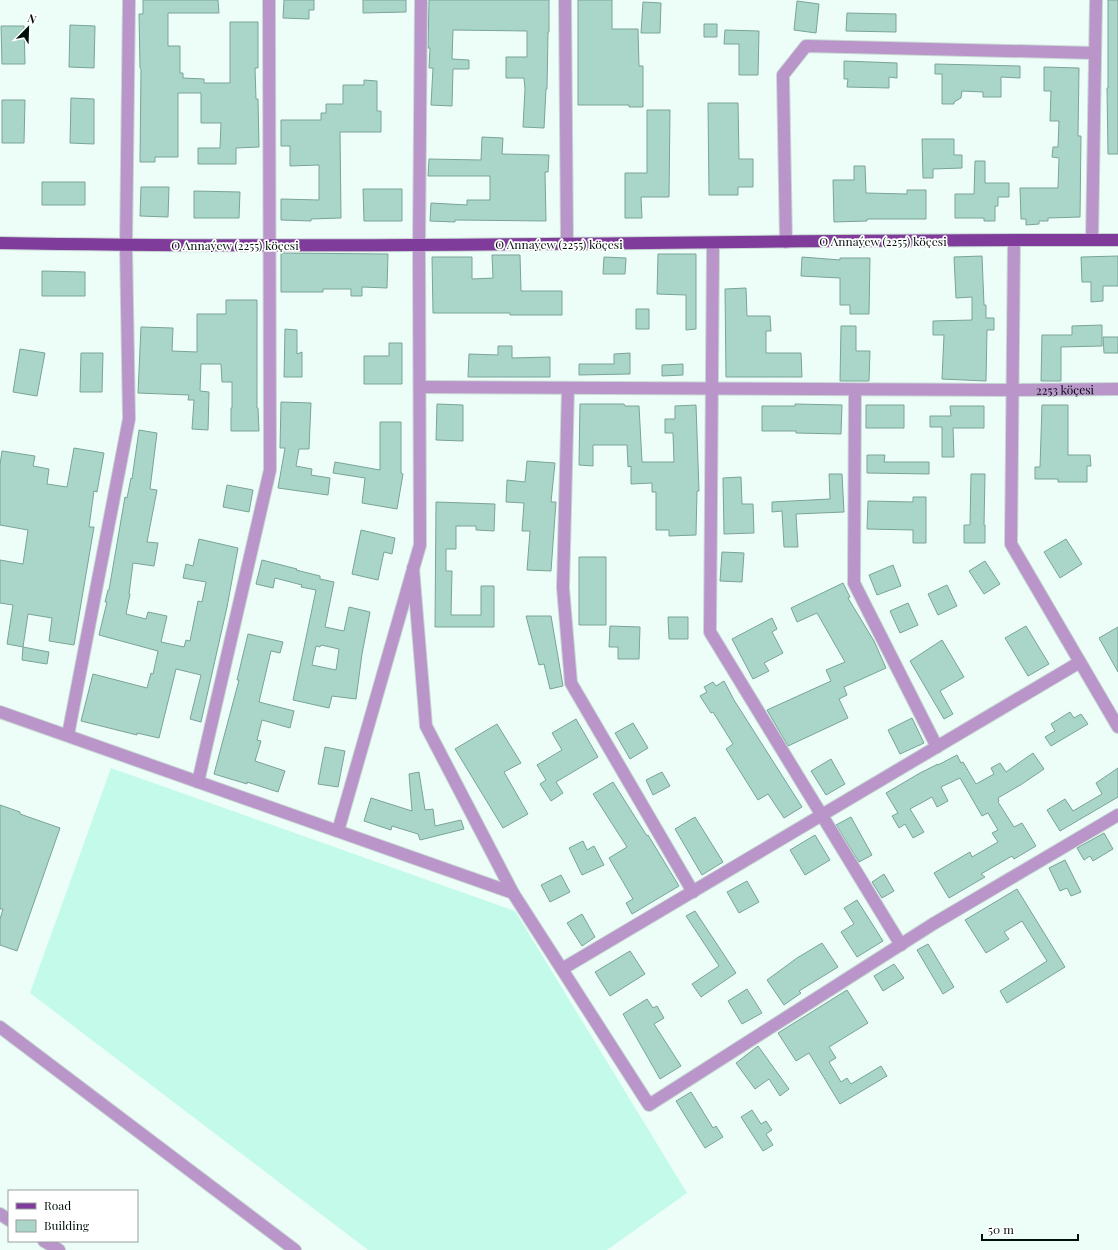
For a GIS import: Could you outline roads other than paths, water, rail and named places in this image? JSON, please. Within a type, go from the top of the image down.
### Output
[{"type":"main road","name":"O Annaýew (2255) köçesi","points":[[0,244],[268,246],[1118,240]]},
{"type":"street","points":[[68,735],[129,419],[126,246],[129,0]]},
{"type":"street","points":[[198,782],[270,470],[268,246],[269,0]]},
{"type":"street","points":[[338,831],[420,545],[419,245],[421,0]]},
{"type":"street","points":[[565,0],[568,244]]},
{"type":"street","points":[[1092,240],[1096,0]]},
{"type":"street","points":[[786,242],[782,75],[806,46],[1095,53]]},
{"type":"street","points":[[1014,240],[1011,544],[1118,727]]},
{"type":"street","points":[[713,243],[710,632],[901,945]]},
{"type":"street","name":"2253 köçesi","points":[[420,387],[855,390],[1118,389]]},
{"type":"street","points":[[568,388],[563,588],[572,683],[693,892]]},
{"type":"street","points":[[855,390],[854,583],[937,747]]},
{"type":"street","points":[[413,568],[426,726],[513,893],[649,1105],[901,945],[1118,815]]},
{"type":"street","points":[[562,969],[1080,662]]},
{"type":"street","points":[[0,712],[513,893]]},
{"type":"street","points":[[0,1027],[295,1250]]},
{"type":"street","points":[[46,1242],[59,1250]]}]
